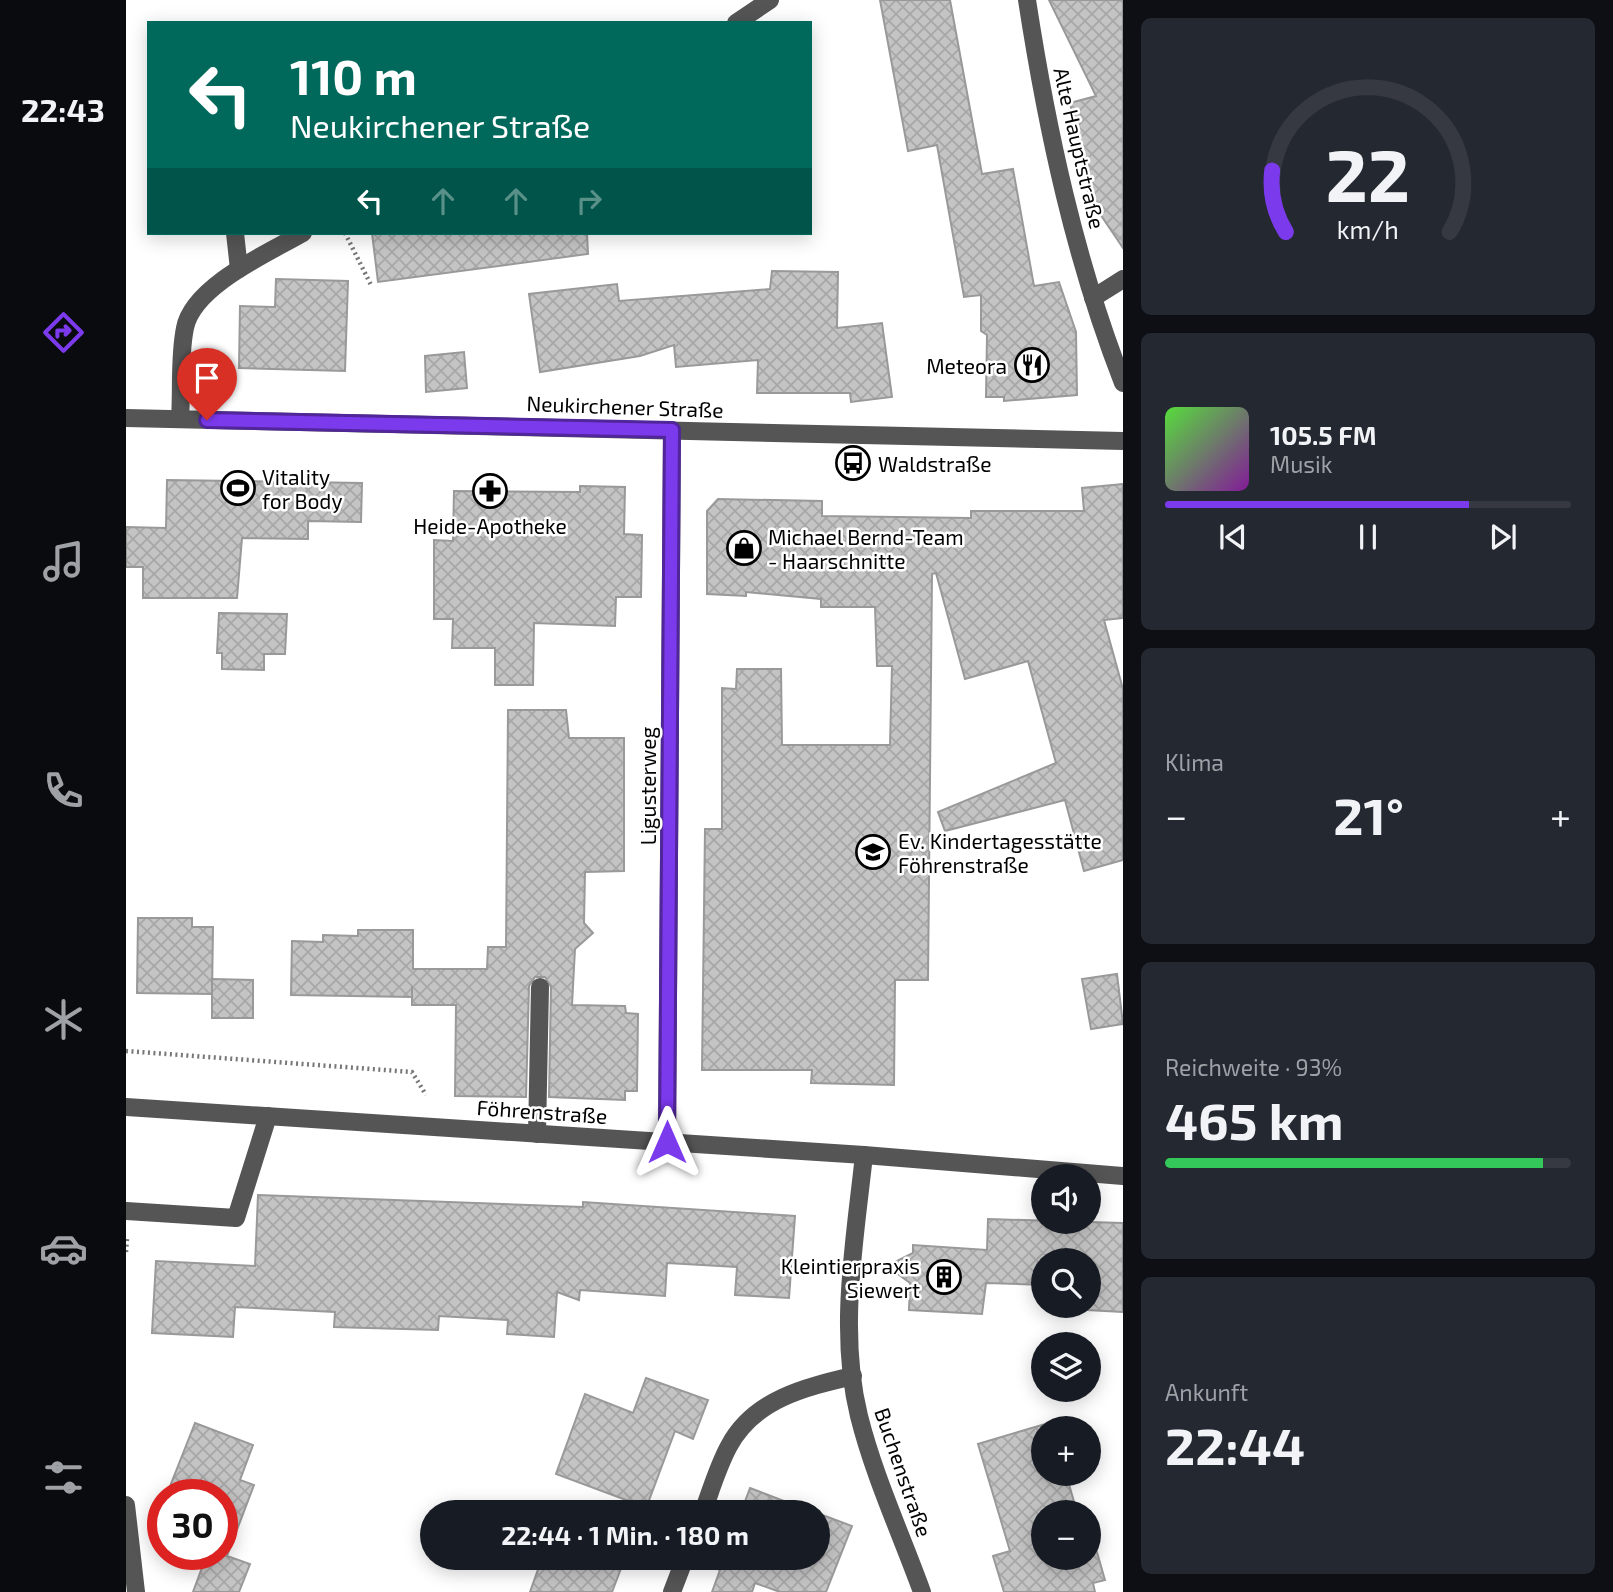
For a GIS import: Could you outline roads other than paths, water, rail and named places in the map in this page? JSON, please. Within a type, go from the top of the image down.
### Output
[{"type":"street","points":[[739,21],[770,0]]},
{"type":"street","name":"Alte Hauptstraße","points":[[1027,0],[1042,96],[1093,298],[1123,383]]},
{"type":"street","points":[[235,235],[239,269]]},
{"type":"street","points":[[180,419],[185,328],[191,310],[206,294],[239,269],[299,235]]},
{"type":"street","points":[[1093,298],[1123,279]]},
{"type":"street","name":"Neukirchener Straße","points":[[126,418],[1123,441]]},
{"type":"street","name":"Ligusterweg","points":[[667,1142],[672,430]]},
{"type":"street","points":[[537,1134],[540,987]]},
{"type":"street","name":"Föhrenstraße","points":[[126,1107],[864,1155],[1123,1176]]},
{"type":"street","points":[[126,1210],[236,1218],[268,1116]]},
{"type":"street","name":"Buchenstraße","points":[[864,1155],[849,1331],[853,1376],[867,1445],[922,1592]]},
{"type":"street","points":[[708,1500],[729,1446],[743,1425],[782,1396],[802,1388],[853,1376]]},
{"type":"street","points":[[126,1505],[136,1592]]},
{"type":"street","points":[[672,1592],[680,1570]]},
{"type":"place","name":"Meteora","points":[[1032,365]]},
{"type":"place","name":"Waldstraße","points":[[853,463]]},
{"type":"place","name":"Vitality for Body","points":[[238,488]]},
{"type":"place","name":"Heide-Apotheke","points":[[490,491]]},
{"type":"place","name":"Michael Bernd-Team - Haarschnitte","points":[[744,548]]},
{"type":"place","name":"Ev. Kindertagesstätte Föhrenstraße","points":[[873,852]]},
{"type":"place","name":"Kleintierpraxis Siewert","points":[[944,1277]]}]
